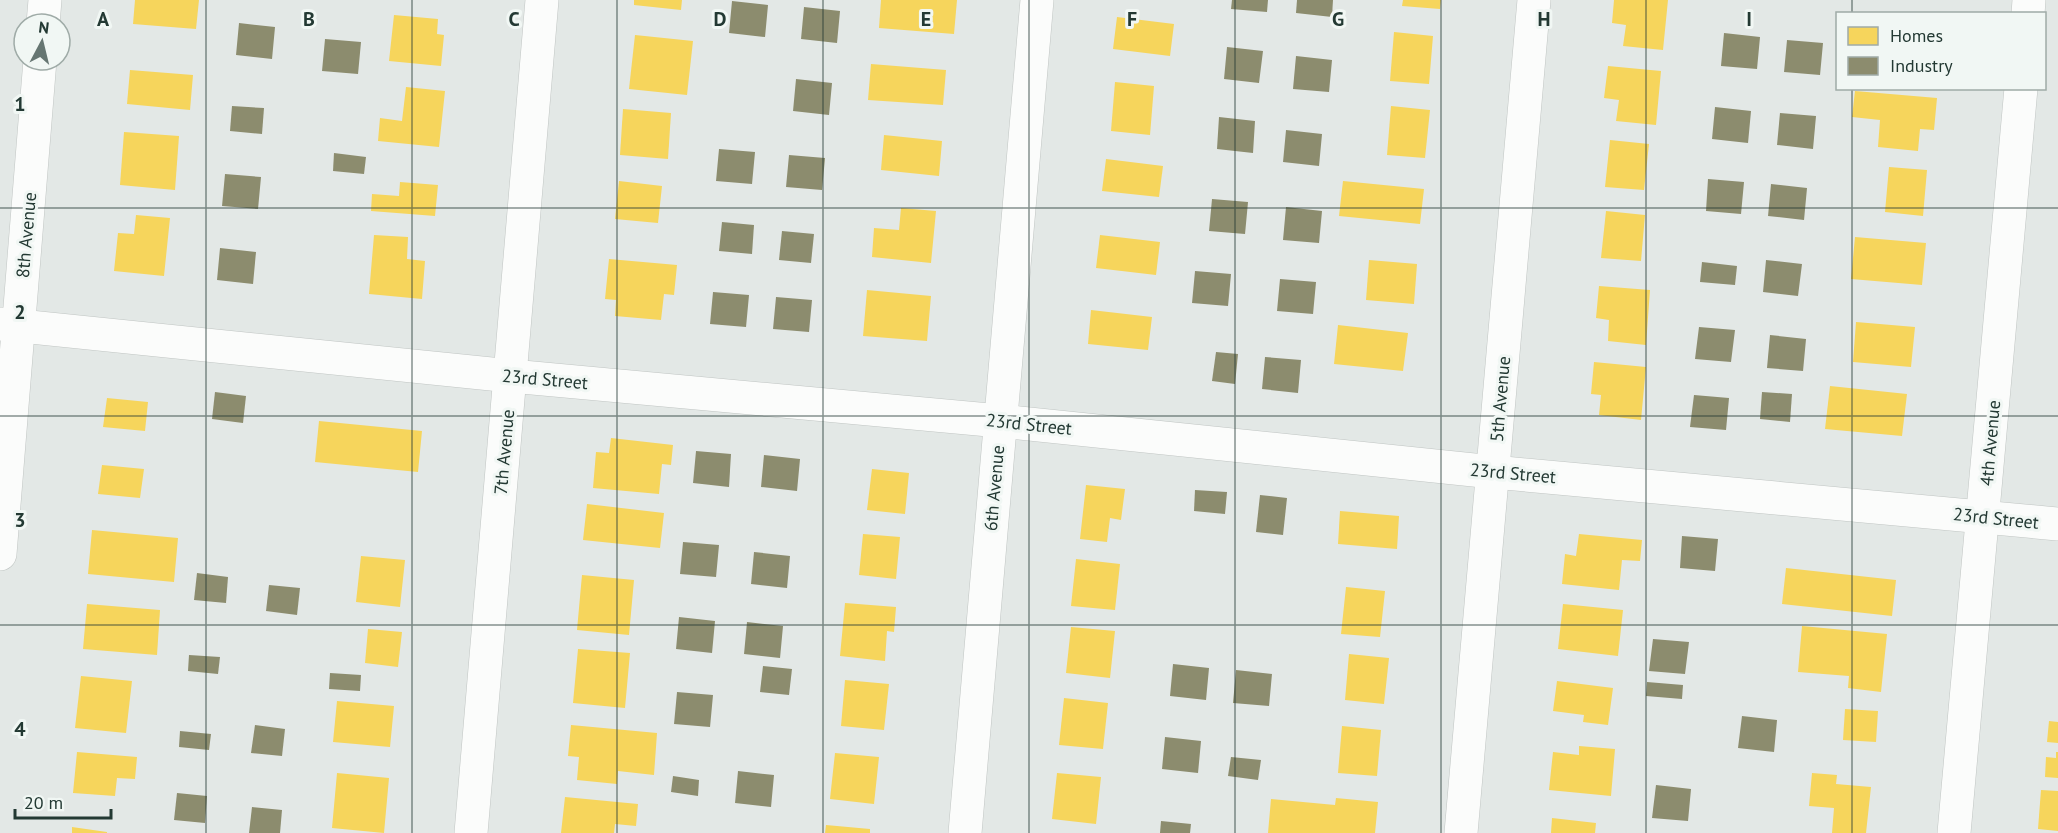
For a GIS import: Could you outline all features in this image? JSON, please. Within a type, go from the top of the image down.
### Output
[{"type":"street","name":"7th Avenue","points":[[471,833],[542,0]]},
{"type":"street","name":"6th Avenue","points":[[965,833],[1036,0]]},
{"type":"street","name":"5th Avenue","points":[[1461,833],[1534,0]]},
{"type":"street","name":"8th Avenue","points":[[0,554],[10,325],[39,72]]},
{"type":"street","name":"4th Avenue","points":[[1954,833],[2021,90]]},
{"type":"street","name":"23rd Street","points":[[10,325],[511,376],[1000,421],[1493,472],[2058,524]]},
{"type":"building: Homes","points":[[135,0],[199,0],[196,29],[133,24]]},
{"type":"building: Homes","points":[[634,0],[682,0],[681,10],[634,5]]},
{"type":"building: Homes","points":[[881,0],[957,0],[954,34],[879,28]]},
{"type":"building: Homes","points":[[1403,0],[1441,0],[1440,9],[1402,6]]},
{"type":"building: Homes","points":[[1614,0],[1668,0],[1663,50],[1623,46],[1626,25],[1612,23]]},
{"type":"building: Homes","points":[[394,15],[438,19],[437,34],[444,35],[441,66],[389,61]]},
{"type":"building: Homes","points":[[1117,17],[1174,24],[1170,56],[1113,49]]},
{"type":"building: Homes","points":[[1394,32],[1433,36],[1429,84],[1390,81]]},
{"type":"building: Homes","points":[[635,35],[693,41],[687,95],[629,89]]},
{"type":"building: Homes","points":[[871,64],[946,70],[943,105],[868,100]]},
{"type":"building: Homes","points":[[1608,66],[1661,71],[1656,125],[1616,121],[1619,100],[1604,98]]},
{"type":"building: Homes","points":[[130,70],[193,75],[190,110],[127,104]]},
{"type":"building: Homes","points":[[1115,82],[1154,86],[1150,135],[1111,131]]},
{"type":"building: Homes","points":[[406,87],[445,91],[439,147],[378,141],[380,118],[402,121]]},
{"type":"building: Homes","points":[[1855,91],[1937,98],[1934,130],[1920,129],[1918,151],[1878,147],[1880,120],[1852,117]]},
{"type":"building: Homes","points":[[1391,106],[1430,110],[1425,158],[1387,155]]},
{"type":"building: Homes","points":[[623,109],[671,113],[668,159],[620,155]]},
{"type":"building: Homes","points":[[124,132],[179,136],[175,190],[120,185]]},
{"type":"building: Homes","points":[[884,135],[942,141],[939,176],[881,170]]},
{"type":"building: Homes","points":[[1610,140],[1649,144],[1644,190],[1605,187]]},
{"type":"building: Homes","points":[[1106,159],[1163,166],[1159,197],[1102,191]]},
{"type":"building: Homes","points":[[1889,167],[1927,170],[1923,216],[1885,212]]},
{"type":"building: Homes","points":[[619,181],[662,186],[658,223],[615,219]]},
{"type":"building: Homes","points":[[1343,181],[1424,189],[1420,224],[1339,216]]},
{"type":"building: Homes","points":[[400,182],[438,185],[435,216],[371,211],[372,194],[399,196]]},
{"type":"building: Homes","points":[[901,208],[936,211],[931,263],[872,257],[874,228],[899,230]]},
{"type":"building: Homes","points":[[1606,211],[1645,215],[1641,261],[1601,258]]},
{"type":"building: Homes","points":[[136,215],[170,218],[164,276],[114,271],[118,233],[134,234]]},
{"type":"building: Homes","points":[[374,235],[408,237],[407,259],[425,261],[422,299],[369,294]]},
{"type":"building: Homes","points":[[1100,235],[1160,242],[1156,275],[1096,268]]},
{"type":"building: Homes","points":[[1855,237],[1926,243],[1922,285],[1851,279]]},
{"type":"building: Homes","points":[[609,259],[677,265],[674,295],[664,294],[661,320],[615,316],[616,300],[605,299]]},
{"type":"building: Homes","points":[[1369,260],[1417,264],[1414,304],[1366,300]]},
{"type":"building: Homes","points":[[1599,286],[1650,290],[1646,345],[1608,341],[1609,320],[1596,318]]},
{"type":"building: Homes","points":[[867,290],[931,296],[927,341],[863,336]]},
{"type":"building: Homes","points":[[1091,310],[1152,317],[1148,350],[1088,344]]},
{"type":"building: Homes","points":[[1856,322],[1915,327],[1911,367],[1853,362]]},
{"type":"building: Homes","points":[[1338,325],[1408,333],[1403,371],[1334,364]]},
{"type":"building: Homes","points":[[1594,362],[1646,367],[1641,420],[1599,415],[1601,395],[1591,394]]},
{"type":"building: Homes","points":[[1830,386],[1907,394],[1902,436],[1825,429]]},
{"type":"building: Homes","points":[[107,398],[148,402],[145,431],[103,427]]},
{"type":"building: Homes","points":[[319,421],[422,431],[418,472],[315,462]]},
{"type":"building: Homes","points":[[611,438],[673,445],[671,465],[662,464],[659,494],[593,488],[596,452],[609,453]]},
{"type":"building: Homes","points":[[102,465],[144,469],[140,498],[98,494]]},
{"type":"building: Homes","points":[[872,469],[909,473],[905,514],[867,510]]},
{"type":"building: Homes","points":[[1086,485],[1125,489],[1121,520],[1110,518],[1107,542],[1080,539]]},
{"type":"building: Homes","points":[[587,504],[664,513],[660,548],[583,540]]},
{"type":"building: Homes","points":[[1340,511],[1399,516],[1397,549],[1338,544]]},
{"type":"building: Homes","points":[[92,530],[178,538],[174,582],[88,574]]},
{"type":"building: Homes","points":[[863,534],[900,537],[896,579],[859,575]]},
{"type":"building: Homes","points":[[1579,534],[1642,540],[1640,561],[1622,560],[1619,590],[1562,584],[1565,554],[1576,556]]},
{"type":"building: Homes","points":[[361,556],[405,560],[400,607],[356,602]]},
{"type":"building: Homes","points":[[1076,559],[1120,564],[1115,610],[1071,606]]},
{"type":"building: Homes","points":[[1786,568],[1896,580],[1892,616],[1782,604]]},
{"type":"building: Homes","points":[[582,575],[634,580],[629,635],[577,630]]},
{"type":"building: Homes","points":[[1346,587],[1385,591],[1380,637],[1341,634]]},
{"type":"building: Homes","points":[[845,603],[896,607],[894,632],[887,631],[885,661],[840,656]]},
{"type":"building: Homes","points":[[87,604],[160,610],[157,655],[83,649]]},
{"type":"building: Homes","points":[[1563,604],[1623,610],[1618,656],[1558,649]]},
{"type":"building: Homes","points":[[1802,626],[1887,634],[1881,692],[1848,688],[1849,676],[1798,672]]},
{"type":"building: Homes","points":[[1071,627],[1115,631],[1110,678],[1066,673]]},
{"type":"building: Homes","points":[[368,629],[402,632],[398,667],[365,663]]},
{"type":"building: Homes","points":[[578,649],[630,653],[625,708],[573,703]]},
{"type":"building: Homes","points":[[1349,654],[1389,658],[1384,704],[1345,700]]},
{"type":"building: Homes","points":[[81,676],[132,681],[126,733],[75,728]]},
{"type":"building: Homes","points":[[845,680],[889,684],[884,730],[841,726]]},
{"type":"building: Homes","points":[[1557,681],[1613,688],[1608,725],[1583,722],[1584,715],[1553,711]]},
{"type":"building: Homes","points":[[1064,698],[1108,703],[1103,749],[1059,745]]},
{"type":"building: Homes","points":[[337,701],[394,706],[390,747],[333,742]]},
{"type":"building: Homes","points":[[1845,709],[1878,711],[1876,742],[1843,740]]},
{"type":"building: Homes","points":[[2049,721],[2058,722],[2058,743],[2047,742]]},
{"type":"building: Homes","points":[[571,725],[657,733],[654,775],[618,771],[617,784],[577,780],[579,757],[568,756]]},
{"type":"building: Homes","points":[[1342,726],[1381,730],[1377,776],[1338,773]]},
{"type":"building: Homes","points":[[1579,746],[1615,749],[1611,796],[1549,790],[1553,752],[1579,755]]},
{"type":"building: Homes","points":[[77,752],[137,757],[135,779],[117,778],[115,796],[73,793]]},
{"type":"building: Homes","points":[[2056,752],[2058,752],[2058,778],[2045,777],[2046,757],[2056,758]]},
{"type":"building: Homes","points":[[835,753],[879,757],[874,804],[830,799]]},
{"type":"building: Homes","points":[[337,773],[389,778],[384,833],[332,828]]},
{"type":"building: Homes","points":[[1057,773],[1101,777],[1096,824],[1052,819]]},
{"type":"building: Homes","points":[[1812,773],[1837,775],[1836,784],[1871,787],[1866,833],[1832,833],[1834,808],[1809,806]]},
{"type":"building: Homes","points":[[2041,790],[2058,791],[2058,831],[2038,829]]},
{"type":"building: Homes","points":[[565,797],[638,804],[636,826],[615,824],[614,833],[561,833]]},
{"type":"building: Homes","points":[[1336,798],[1378,802],[1375,833],[1268,833],[1271,799],[1335,805]]},
{"type":"building: Homes","points":[[1552,818],[1596,823],[1595,833],[1551,833]]},
{"type":"building: Homes","points":[[826,825],[870,829],[870,833],[825,833]]},
{"type":"building: Homes","points":[[72,827],[107,832],[107,833],[72,833]]},
{"type":"building: Industry","points":[[1232,0],[1268,0],[1267,12],[1231,9]]},
{"type":"building: Industry","points":[[1297,0],[1333,0],[1332,17],[1296,13]]},
{"type":"building: Industry","points":[[732,1],[768,5],[765,37],[729,33]]},
{"type":"building: Industry","points":[[804,7],[840,11],[837,43],[801,39]]},
{"type":"building: Industry","points":[[239,23],[275,27],[272,59],[236,55]]},
{"type":"building: Industry","points":[[1724,33],[1760,37],[1757,69],[1721,66]]},
{"type":"building: Industry","points":[[325,39],[361,42],[358,74],[322,71]]},
{"type":"building: Industry","points":[[1787,40],[1823,43],[1820,75],[1784,72]]},
{"type":"building: Industry","points":[[1227,47],[1263,51],[1259,83],[1224,79]]},
{"type":"building: Industry","points":[[1296,56],[1332,60],[1329,92],[1293,89]]},
{"type":"building: Industry","points":[[796,79],[832,83],[829,115],[793,111]]},
{"type":"building: Industry","points":[[232,106],[264,108],[262,134],[230,131]]},
{"type":"building: Industry","points":[[1715,107],[1751,111],[1748,143],[1712,139]]},
{"type":"building: Industry","points":[[1780,113],[1816,116],[1813,149],[1777,145]]},
{"type":"building: Industry","points":[[1219,117],[1255,121],[1253,153],[1217,149]]},
{"type":"building: Industry","points":[[1286,130],[1322,134],[1319,166],[1283,162]]},
{"type":"building: Industry","points":[[719,149],[755,152],[752,184],[716,181]]},
{"type":"building: Industry","points":[[334,153],[366,157],[364,174],[333,171]]},
{"type":"building: Industry","points":[[789,155],[825,158],[822,190],[786,187]]},
{"type":"building: Industry","points":[[225,174],[261,177],[258,209],[222,206]]},
{"type":"building: Industry","points":[[1708,179],[1744,182],[1741,214],[1706,211]]},
{"type":"building: Industry","points":[[1771,184],[1807,188],[1804,220],[1768,216]]},
{"type":"building: Industry","points":[[1212,199],[1248,202],[1245,234],[1209,231]]},
{"type":"building: Industry","points":[[1286,207],[1322,211],[1319,243],[1283,240]]},
{"type":"building: Industry","points":[[722,222],[754,225],[752,254],[719,251]]},
{"type":"building: Industry","points":[[782,231],[814,234],[811,263],[779,260]]},
{"type":"building: Industry","points":[[220,248],[256,252],[253,284],[217,280]]},
{"type":"building: Industry","points":[[1766,260],[1802,264],[1798,296],[1763,292]]},
{"type":"building: Industry","points":[[1702,262],[1737,266],[1735,285],[1700,282]]},
{"type":"building: Industry","points":[[1195,271],[1231,274],[1228,306],[1192,303]]},
{"type":"building: Industry","points":[[1280,279],[1316,282],[1313,314],[1277,311]]},
{"type":"building: Industry","points":[[713,292],[749,295],[746,327],[710,324]]},
{"type":"building: Industry","points":[[776,297],[812,300],[809,332],[773,329]]},
{"type":"building: Industry","points":[[1699,327],[1735,330],[1731,362],[1695,359]]},
{"type":"building: Industry","points":[[1770,335],[1806,339],[1803,371],[1767,368]]},
{"type":"building: Industry","points":[[1216,352],[1238,354],[1235,384],[1212,381]]},
{"type":"building: Industry","points":[[1265,357],[1301,360],[1298,393],[1262,389]]},
{"type":"building: Industry","points":[[215,392],[246,396],[243,423],[212,419]]},
{"type":"building: Industry","points":[[1762,392],[1792,394],[1790,422],[1760,419]]},
{"type":"building: Industry","points":[[1694,395],[1729,398],[1726,430],[1690,427]]},
{"type":"building: Industry","points":[[696,451],[731,454],[729,487],[693,483]]},
{"type":"building: Industry","points":[[764,455],[800,459],[797,491],[761,487]]},
{"type":"building: Industry","points":[[1195,490],[1227,492],[1225,514],[1194,511]]},
{"type":"building: Industry","points":[[1260,495],[1287,498],[1283,535],[1256,532]]},
{"type":"building: Industry","points":[[1682,536],[1718,539],[1715,571],[1680,568]]},
{"type":"building: Industry","points":[[683,542],[719,545],[716,577],[680,574]]},
{"type":"building: Industry","points":[[754,552],[790,556],[787,588],[751,584]]},
{"type":"building: Industry","points":[[197,573],[228,577],[226,603],[194,600]]},
{"type":"building: Industry","points":[[269,585],[300,588],[297,615],[266,611]]},
{"type":"building: Industry","points":[[679,617],[715,621],[712,653],[676,649]]},
{"type":"building: Industry","points":[[747,622],[783,626],[780,658],[744,654]]},
{"type":"building: Industry","points":[[1653,639],[1689,642],[1685,674],[1649,671]]},
{"type":"building: Industry","points":[[189,655],[220,657],[218,674],[188,671]]},
{"type":"building: Industry","points":[[1173,664],[1209,668],[1206,700],[1170,696]]},
{"type":"building: Industry","points":[[763,666],[792,669],[789,695],[760,692]]},
{"type":"building: Industry","points":[[1236,670],[1272,674],[1269,706],[1233,703]]},
{"type":"building: Industry","points":[[330,673],[361,675],[360,691],[329,689]]},
{"type":"building: Industry","points":[[1647,682],[1683,685],[1682,699],[1646,696]]},
{"type":"building: Industry","points":[[677,692],[713,695],[710,727],[674,724]]},
{"type":"building: Industry","points":[[1742,716],[1777,720],[1774,752],[1738,748]]},
{"type":"building: Industry","points":[[255,725],[285,729],[282,756],[251,753]]},
{"type":"building: Industry","points":[[180,731],[211,734],[209,750],[179,747]]},
{"type":"building: Industry","points":[[1165,737],[1201,741],[1198,773],[1162,769]]},
{"type":"building: Industry","points":[[1231,757],[1261,760],[1258,780],[1228,776]]},
{"type":"building: Industry","points":[[738,771],[774,775],[771,807],[735,803]]},
{"type":"building: Industry","points":[[673,776],[699,780],[698,796],[671,792]]},
{"type":"building: Industry","points":[[1656,785],[1691,789],[1688,821],[1652,818]]},
{"type":"building: Industry","points":[[177,793],[207,796],[205,823],[174,820]]},
{"type":"building: Industry","points":[[252,807],[282,810],[280,833],[249,833]]},
{"type":"building: Industry","points":[[1161,821],[1191,824],[1190,833],[1160,833]]}]
